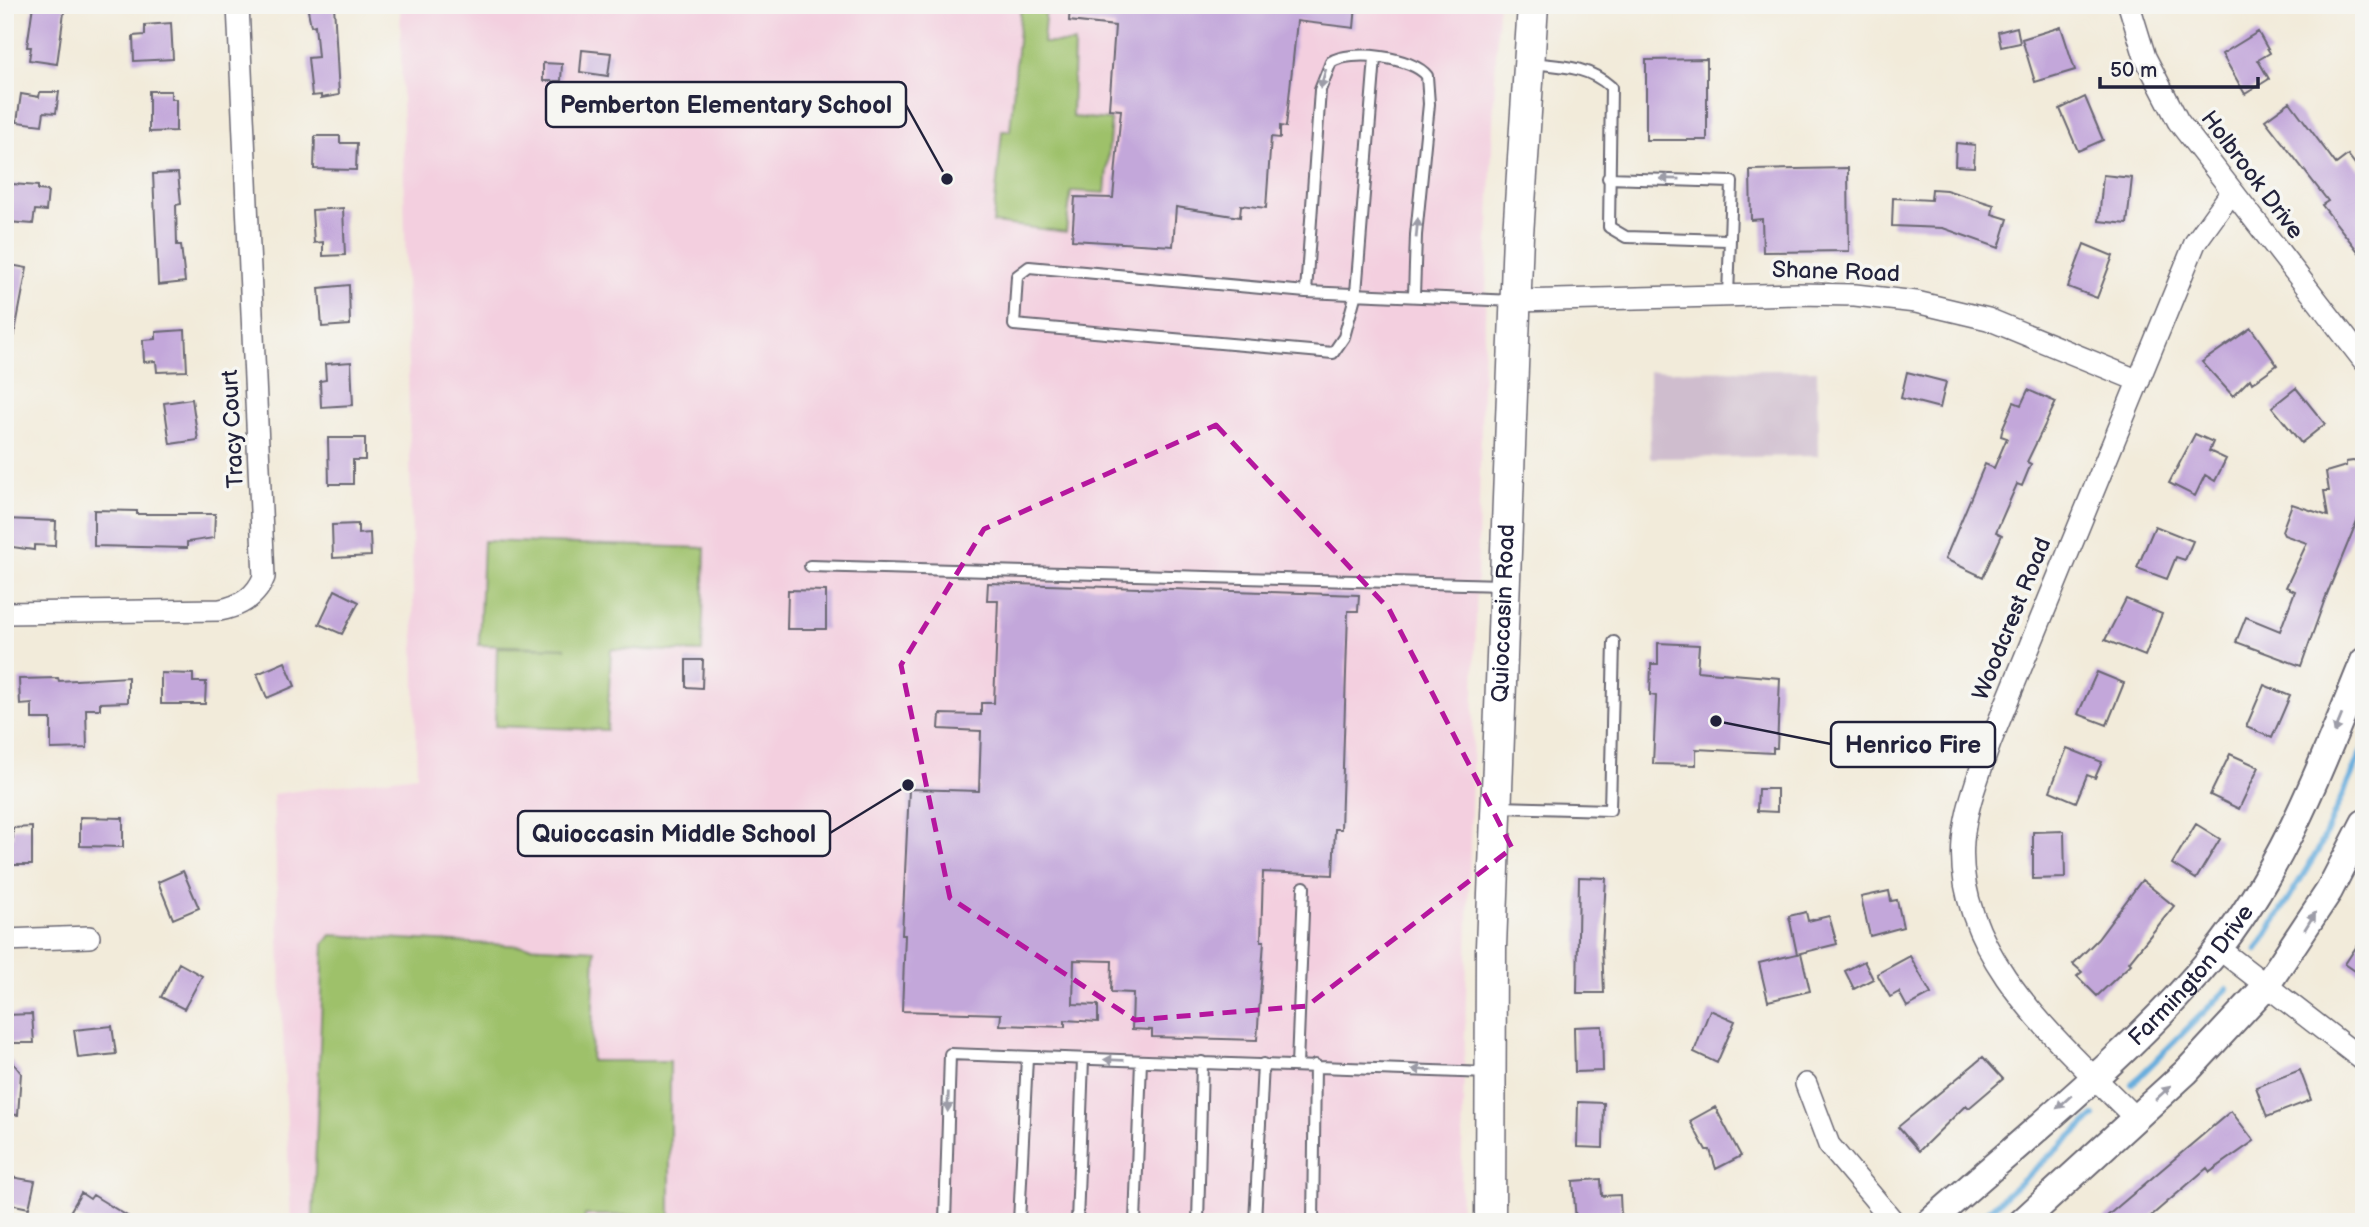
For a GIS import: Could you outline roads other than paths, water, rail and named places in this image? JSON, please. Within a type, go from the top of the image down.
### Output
[{"type":"main road","name":"Quioccasin Road","points":[[1490,1222],[1490,1073],[1497,807],[1517,301],[1533,5]]},
{"type":"street","name":"Tracy Court","points":[[5,613],[220,610],[246,601],[260,588],[264,577],[238,5]]},
{"type":"street","name":"Holbrook Drive","points":[[2129,5],[2145,57],[2165,99],[2231,194],[2364,361]]},
{"type":"street","name":"Woodcrest Road","points":[[2135,1118],[2019,995],[1992,959],[1977,929],[1967,898],[1963,841],[1968,805],[1990,743],[2138,380],[2195,243],[2231,194]]},
{"type":"street","name":"Shane Road","points":[[1517,301],[1855,295],[1948,308],[1987,319],[2138,380]]},
{"type":"street","name":"Farmington Drive","points":[[1930,1222],[2138,1035],[2218,948],[2243,914],[2298,818],[2364,661]]},
{"type":"street","points":[[2022,1222],[2225,1034],[2266,986],[2329,891],[2364,823]]},
{"type":"street","points":[[5,940],[89,937]]},
{"type":"street","points":[[2218,948],[2364,1061]]},
{"type":"street","points":[[1805,1084],[1829,1145],[1894,1222]]},
{"type":"lane","points":[[1306,292],[1322,77],[1331,62],[1338,57],[1375,58],[1412,62],[1427,76],[1430,87],[1416,235],[1414,296]]},
{"type":"lane","points":[[1375,58],[1356,293],[1343,337],[1333,354],[1014,325],[1017,276],[1029,267],[1306,292],[1356,293],[1517,301]]},
{"type":"lane","points":[[1529,63],[1575,67],[1590,72],[1611,87],[1609,227],[1626,237],[1728,240]]},
{"type":"lane","points":[[1608,178],[1732,182],[1733,225],[1728,240],[1728,296]]},
{"type":"lane","points":[[810,566],[1505,585]]},
{"type":"lane","points":[[1497,807],[1609,810],[1614,642]]},
{"type":"lane","points":[[1297,1065],[1304,887]]},
{"type":"lane","points":[[945,1222],[950,1054],[1490,1073]]},
{"type":"lane","points":[[1019,1222],[1027,1057]]},
{"type":"lane","points":[[1077,1222],[1083,1059]]},
{"type":"lane","points":[[1135,1222],[1141,1061]]},
{"type":"lane","points":[[1198,1222],[1202,1062]]},
{"type":"lane","points":[[1255,1222],[1262,1064]]},
{"type":"lane","points":[[1313,1222],[1315,1065]]},
{"type":"waterway","points":[[2257,950],[2319,849],[2364,746]]},
{"type":"waterway","points":[[2132,1084],[2227,989]]},
{"type":"waterway","points":[[1976,1222],[2094,1116]]},
{"type":"place","name":"Pemberton Elementary School","points":[[947,179]]},
{"type":"place","name":"Henrico Fire","points":[[1716,721]]},
{"type":"place","name":"Quioccasin Middle School","points":[[908,785]]}]
